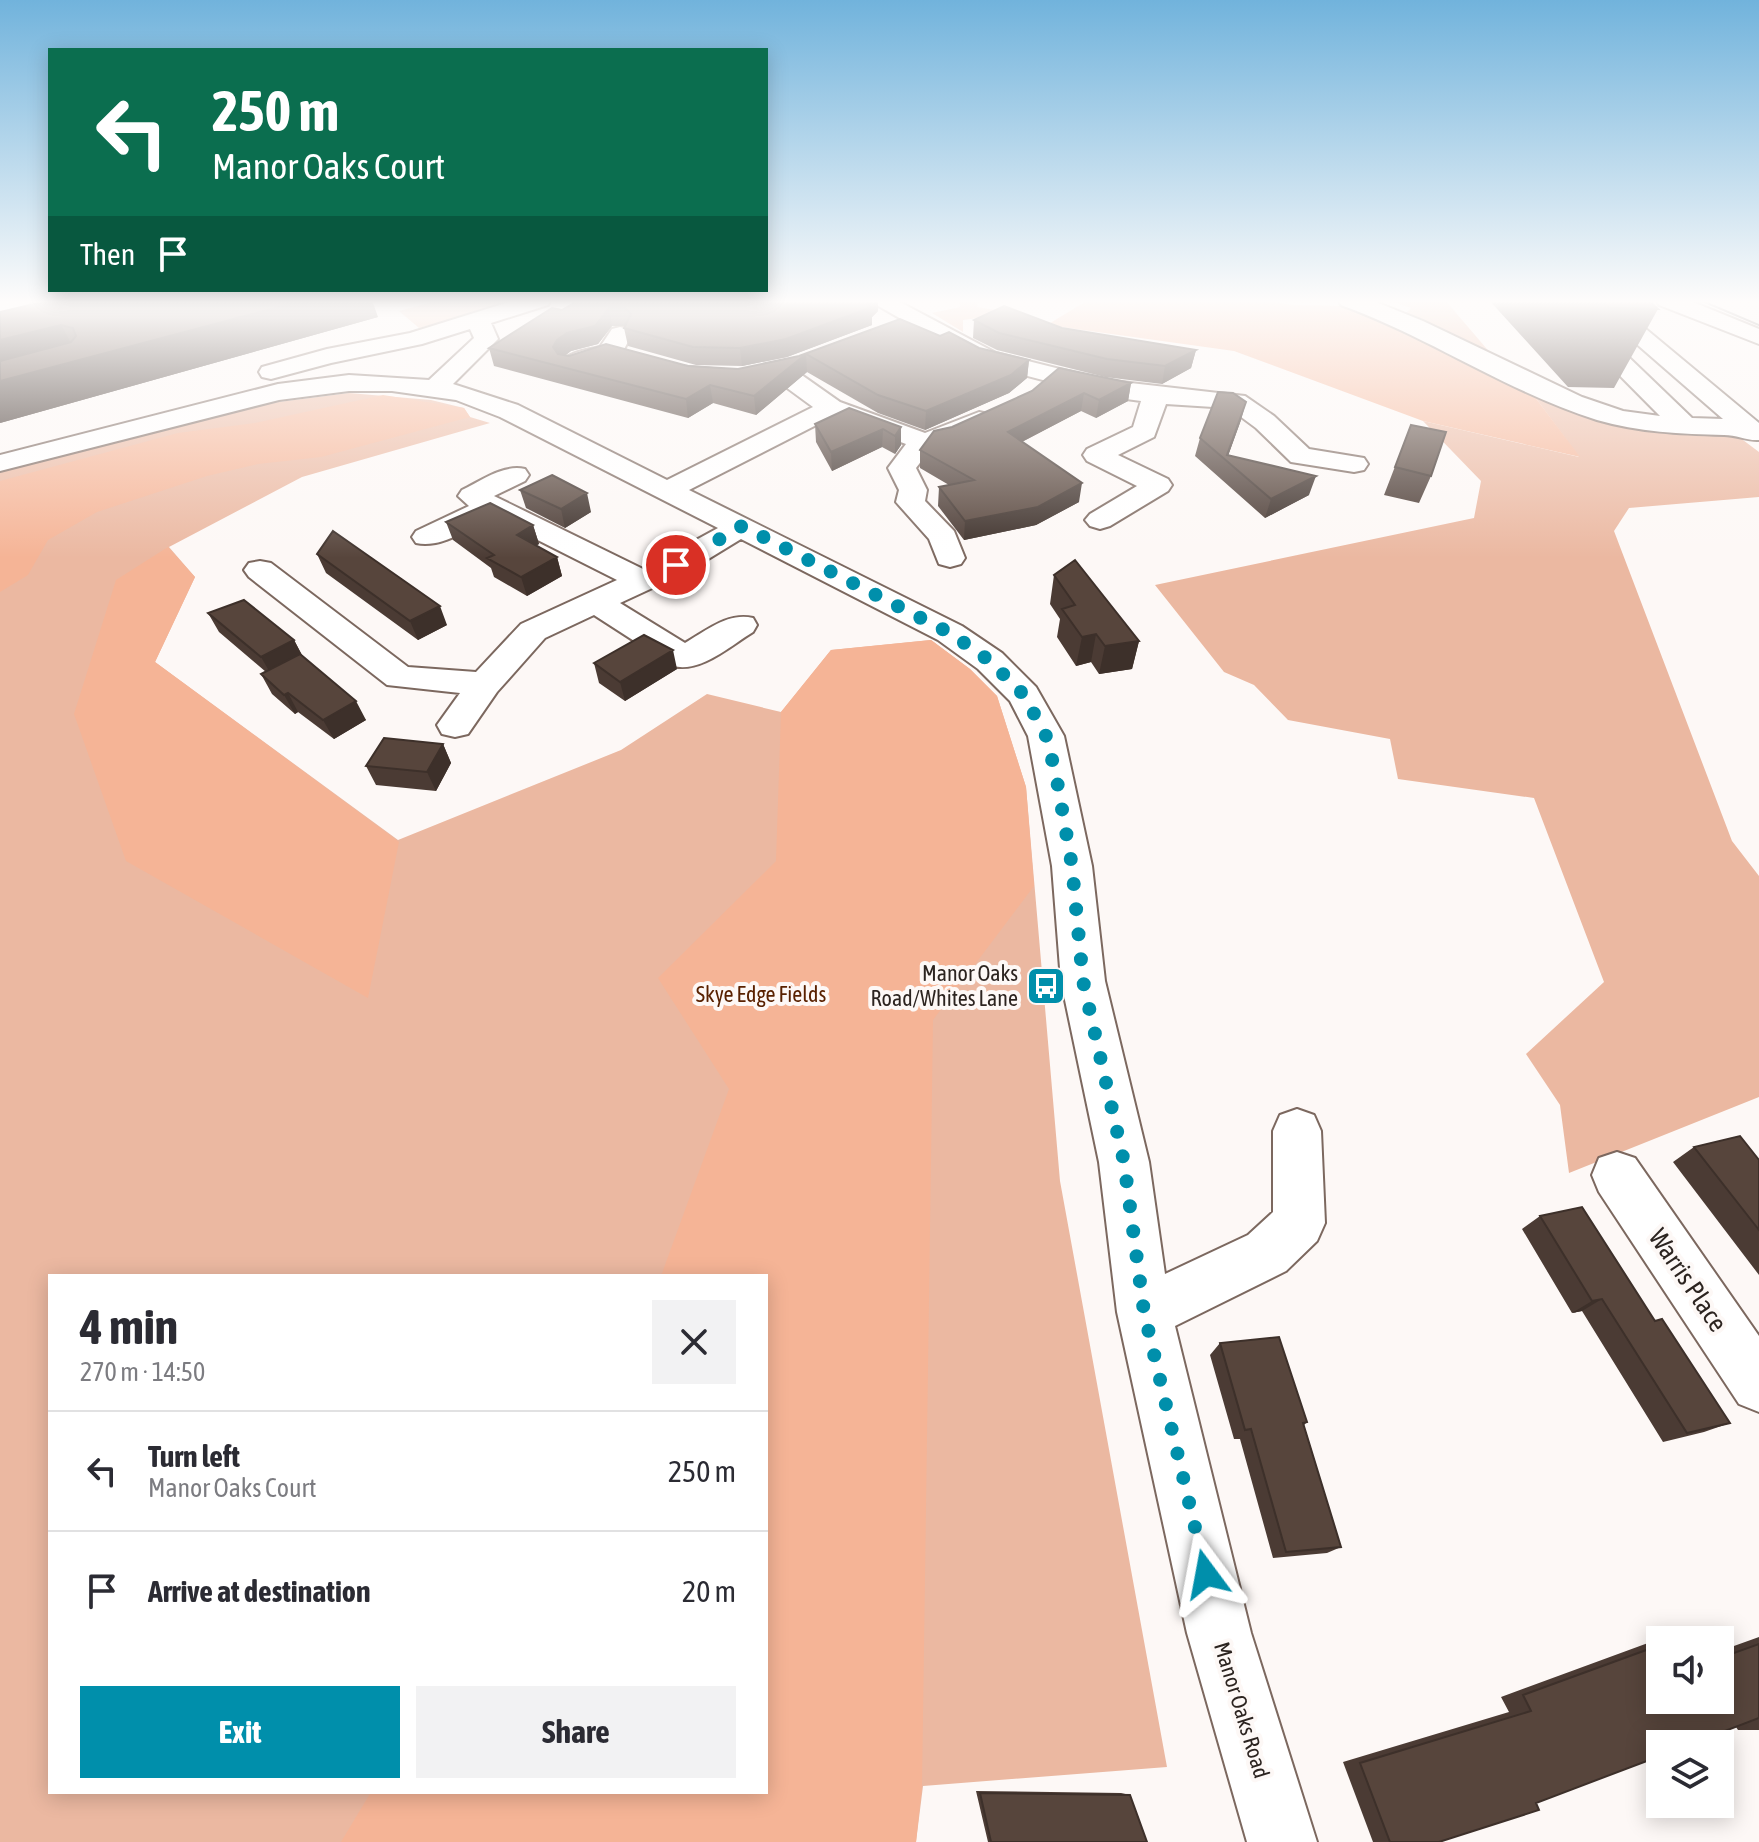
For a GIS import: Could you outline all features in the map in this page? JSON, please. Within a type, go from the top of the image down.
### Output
[{"type":"street","name":"Manor Oaks Road","points":[[0,463],[278,392],[326,386]]},
{"type":"street","name":"Manor Oaks Road","points":[[417,386],[463,394],[509,411],[742,526],[960,640],[990,661],[1024,695],[1046,736],[1056,775],[1072,866],[1083,981],[1124,1162],[1144,1312],[1219,1633],[1282,1842]]},
{"type":"street","points":[[793,386],[831,408],[923,441],[941,437],[1018,400],[1037,386]]},
{"type":"street","points":[[1106,386],[1156,396],[1236,401],[1265,422],[1301,456],[1354,464]]},
{"type":"street","points":[[1535,386],[1609,415],[1753,432]]},
{"type":"street","points":[[1644,386],[1684,425]]},
{"type":"street","points":[[1698,386],[1753,432]]},
{"type":"street","points":[[1734,386],[1749,396]]},
{"type":"street","points":[[1100,520],[1158,485],[1097,455],[1145,431],[1156,396]]},
{"type":"street","points":[[669,490],[752,445],[831,408]]},
{"type":"street","points":[[923,441],[902,468],[913,490],[910,502],[943,537],[950,558]]},
{"type":"street","points":[[515,475],[472,496],[643,581]]},
{"type":"street","points":[[427,537],[490,507]]},
{"type":"street","points":[[455,725],[485,684],[533,631],[643,581],[742,526]]},
{"type":"street","points":[[268,587],[399,677],[485,684]]},
{"type":"street","points":[[594,601],[685,658],[741,625]]},
{"type":"street","points":[[1144,1312],[1267,1253],[1299,1223],[1297,1131]]},
{"type":"street","name":"Warris Place","points":[[1617,1175],[1759,1384]]},
{"type":"green space","points":[[1328,386],[1514,386],[1535,397],[1580,457],[1423,421]]},
{"type":"green space","name":"Skye Edge Fields","points":[[349,393],[431,400],[464,408],[470,417],[490,423],[302,477],[169,547],[195,577],[155,662],[398,840],[621,750],[707,694],[781,712],[831,650],[931,640],[970,669],[997,696],[1026,787],[1060,1181],[1167,1767],[923,1786],[916,1842],[0,1842],[0,472],[263,404]]},
{"type":"green space","points":[[383,395],[464,408],[470,417],[321,457],[258,464],[207,476],[97,512],[48,540],[28,575],[0,592],[0,481],[178,433],[255,423]]},
{"type":"green space","points":[[1535,397],[1628,428],[1735,434],[1759,452],[1759,497],[1629,508],[1614,531],[1732,841],[1759,876],[1759,1097],[1569,1173],[1560,1105],[1526,1054],[1604,982],[1534,798],[1398,779],[1390,739],[1288,720],[1254,685],[1224,672],[1155,585],[1474,518],[1481,481],[1423,421],[1579,457]]},
{"type":"green space","points":[[168,547],[195,577],[155,662],[399,842],[368,998],[126,861],[74,714],[116,580]]},
{"type":"green space","points":[[931,640],[970,669],[997,696],[1026,787],[1034,886],[933,1020],[922,1786],[916,1842],[341,1842],[370,1794],[768,1794],[768,1274],[662,1274],[729,1089],[658,978],[776,861],[781,712],[831,650]]},
{"type":"building","points":[[636,386],[708,386],[686,399]]},
{"type":"building","points":[[714,386],[766,386],[754,396]]},
{"type":"building","points":[[862,386],[985,386],[926,411],[878,395]]},
{"type":"building","points":[[1038,386],[1125,386],[1099,400],[1084,393],[1008,432],[1082,483],[1038,507],[965,521],[939,487],[974,480],[920,450],[934,431],[952,427]]},
{"type":"building","points":[[1218,392],[1233,393],[1246,402],[1227,455],[1316,476],[1271,499],[1200,438]]},
{"type":"building","points":[[849,408],[901,427],[895,436],[883,429],[831,452],[815,424]]},
{"type":"building","points":[[1411,425],[1446,432],[1431,476],[1395,467]]},
{"type":"building","points":[[552,475],[587,493],[561,509],[520,490]]},
{"type":"building","points":[[490,503],[533,525],[517,535],[557,557],[521,577],[487,558],[494,555],[446,522]]},
{"type":"building","points":[[333,531],[440,606],[410,621],[317,554]]},
{"type":"building","points":[[1075,560],[1139,641],[1105,646],[1096,634],[1082,637],[1062,609],[1075,605],[1054,575]]},
{"type":"building","points":[[244,600],[294,640],[261,657],[208,613]]},
{"type":"building","points":[[644,635],[673,650],[620,682],[594,663]]},
{"type":"building","points":[[300,654],[356,701],[323,720],[288,693],[284,695],[261,674]]},
{"type":"building","points":[[384,738],[443,744],[427,772],[366,766]]},
{"type":"building","points":[[1740,1136],[1759,1160],[1759,1230],[1694,1147]]},
{"type":"building","points":[[1582,1207],[1655,1321],[1662,1319],[1730,1423],[1687,1433],[1602,1299],[1592,1301],[1540,1216]]},
{"type":"building","points":[[1279,1337],[1307,1422],[1303,1423],[1341,1547],[1286,1552],[1251,1429],[1245,1430],[1220,1343]]},
{"type":"building","points":[[1759,1644],[1759,1718],[1728,1730],[1646,1730],[1646,1761],[1536,1803],[1539,1810],[1439,1842],[1390,1842],[1360,1763],[1531,1711],[1523,1695],[1646,1650],[1646,1714],[1734,1714],[1734,1653]]},
{"type":"building","points":[[980,1793],[1130,1795],[1147,1842],[991,1842]]},
{"type":"place","name":"Manor Oaks Road/Whites Lane","points":[[1046,986]]},
{"type":"route","points":[[676,565],[742,526],[950,633],[990,661],[1024,695],[1046,736],[1072,866],[1083,981],[1124,1162],[1144,1312],[1206,1574]]}]
